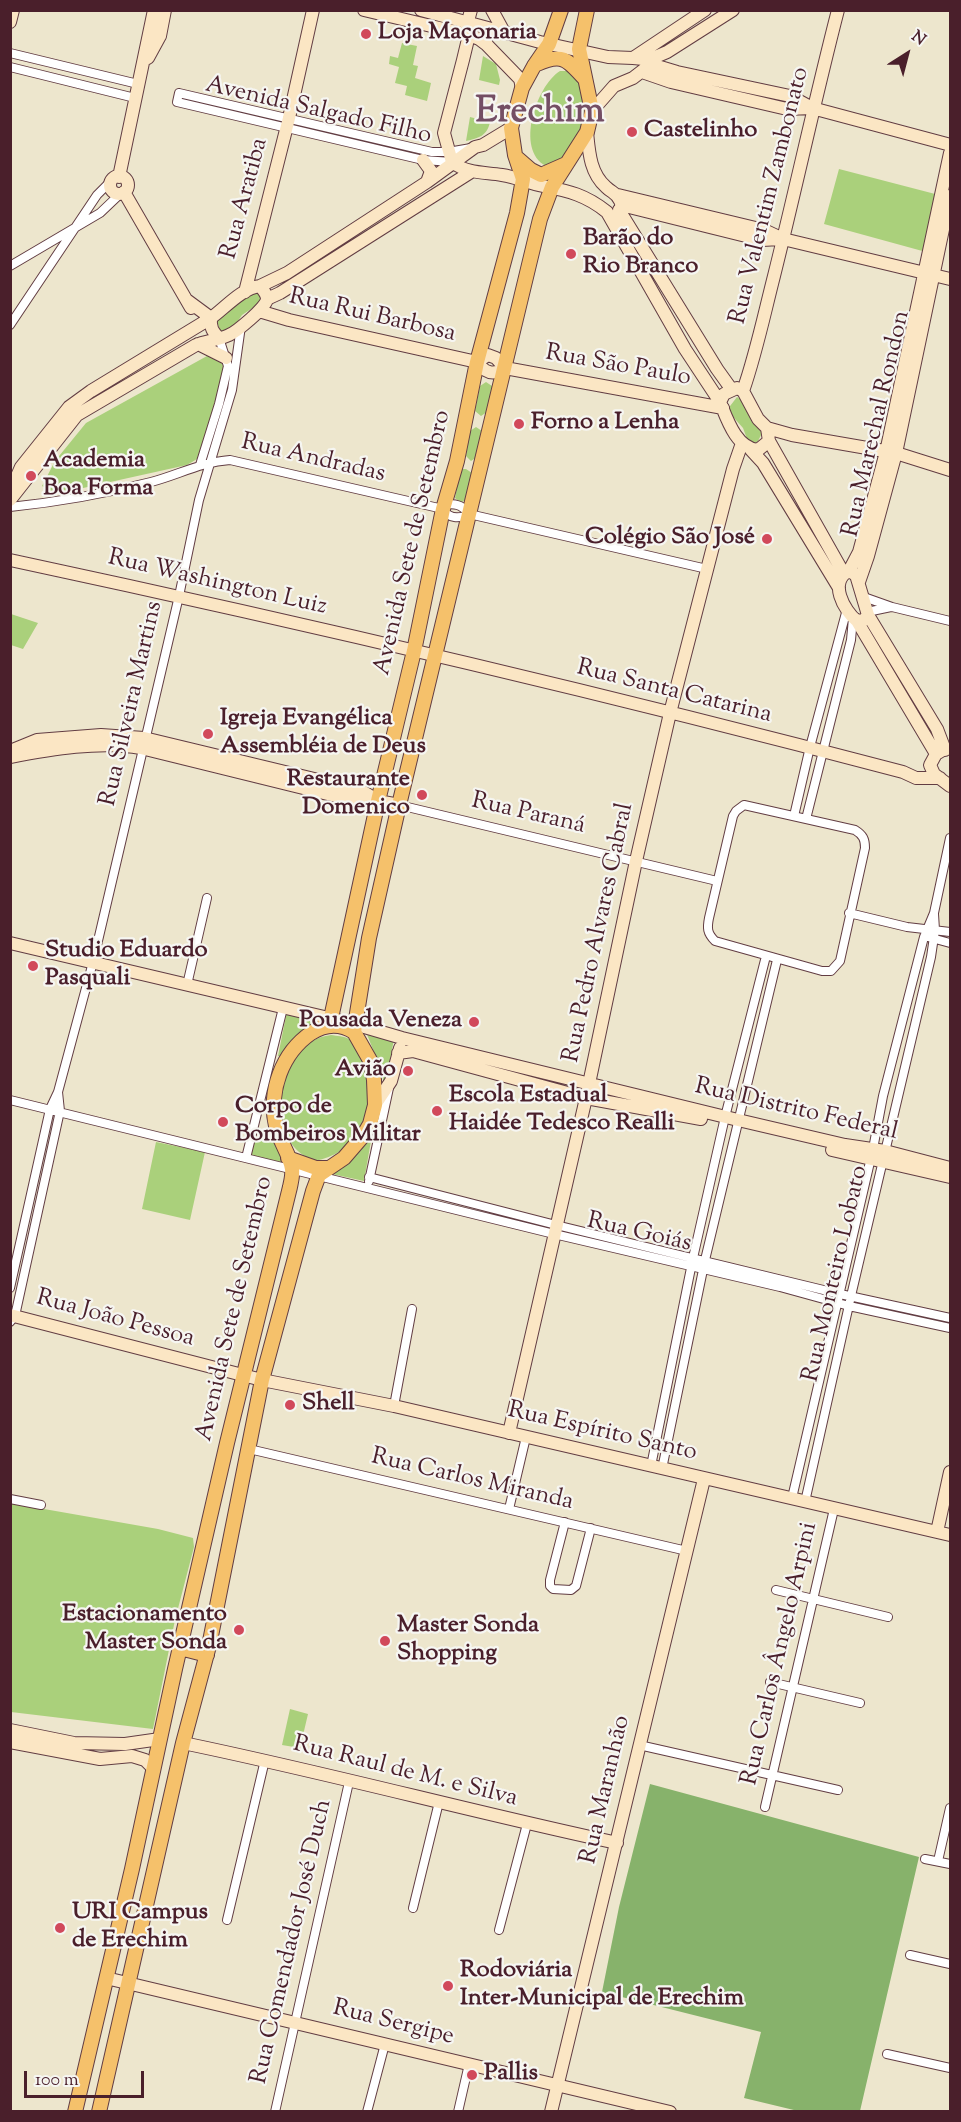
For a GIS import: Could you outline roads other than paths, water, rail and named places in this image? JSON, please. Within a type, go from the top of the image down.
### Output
[{"type":"main road","points":[[561,10],[549,44],[522,88],[511,128],[515,155],[531,170],[542,175],[567,164],[587,132],[592,111],[579,50],[587,10]]},
{"type":"main road","points":[[534,66],[551,58],[564,59],[585,80]]},
{"type":"main road","name":"Avenida Sete de Setembro","points":[[75,2112],[227,1443],[291,1188],[290,1164],[276,1128],[274,1093],[284,1061],[299,1041],[329,1022],[477,362],[517,213],[523,179],[515,155]]},
{"type":"main road","name":"Avenida Sete de Setembro","points":[[354,1028],[369,938],[399,806],[540,219],[552,187],[567,164]]},
{"type":"main road","points":[[510,240],[535,246]]},
{"type":"main road","points":[[350,936],[369,938]]},
{"type":"main road","points":[[290,1164],[316,1168],[323,1172],[344,1158],[359,1141],[370,1124],[374,1110],[374,1080],[371,1062],[354,1028],[329,1022]]},
{"type":"main road","name":"Avenida Sete de Setembro","points":[[99,2112],[183,1743],[207,1654],[262,1380],[323,1172]]},
{"type":"main road","points":[[227,1443],[249,1449]]},
{"type":"main road","points":[[180,1648],[207,1654]]},
{"type":"main road","points":[[160,1739],[183,1743]]},
{"type":"street","points":[[10,22],[13,10]]},
{"type":"street","points":[[10,325],[97,195],[115,179],[143,67],[154,10]]},
{"type":"street","points":[[143,67],[160,36],[165,10]]},
{"type":"street","name":"Rua Aratiba","points":[[245,292],[288,122],[313,10]]},
{"type":"street","points":[[364,10],[479,39],[488,45],[520,79],[522,88]]},
{"type":"street","points":[[421,10],[473,17],[504,32],[549,44],[608,57],[633,58],[671,82],[787,110],[812,108],[950,147],[937,236]]},
{"type":"street","points":[[492,10],[504,32]]},
{"type":"street","points":[[633,58],[705,10]]},
{"type":"street","points":[[592,111],[614,86],[734,10]]},
{"type":"street","name":"Rua Valentim Zambonato","points":[[737,390],[751,366],[783,239],[812,108],[838,10]]},
{"type":"street","points":[[450,157],[444,133],[473,17]]},
{"type":"street","points":[[473,17],[488,45]]},
{"type":"street","points":[[10,53],[138,84]]},
{"type":"street","points":[[10,67],[135,98]]},
{"type":"street","name":"Avenida Salgado Filho","points":[[450,157],[423,160],[288,122],[179,93],[177,102],[288,122],[432,152],[450,157],[471,172]]},
{"type":"street","points":[[10,492],[21,467],[69,407],[91,391],[211,318],[253,287],[287,273],[427,182],[450,157],[483,145],[511,128]]},
{"type":"street","points":[[587,132],[595,174],[606,187],[717,369]]},
{"type":"street","points":[[423,160],[431,171],[427,182]]},
{"type":"street","points":[[10,500],[77,415],[198,344],[229,335],[259,311],[267,299],[471,172],[523,179],[591,200],[762,240],[783,239],[951,279]]},
{"type":"street","points":[[10,266],[100,213],[122,193],[127,183],[124,178],[115,179]]},
{"type":"street","points":[[122,193],[188,301],[198,326]]},
{"type":"street","points":[[937,236],[951,196]]},
{"type":"street","points":[[616,205],[685,349],[721,405],[730,425],[763,463],[839,588],[841,598],[858,615],[927,712],[941,754],[932,770],[951,786]]},
{"type":"street","points":[[360,224],[366,237]]},
{"type":"street","name":"Rua Marechal Rondon","points":[[859,582],[868,556],[937,236]]},
{"type":"street","points":[[260,286],[265,291],[267,299]]},
{"type":"street","points":[[188,301],[211,318]]},
{"type":"street","name":"Rua Rui Barbosa","points":[[259,311],[289,320],[477,362],[482,370],[488,373],[505,368]]},
{"type":"street","points":[[200,465],[228,366],[219,338],[210,325],[211,318]]},
{"type":"street","name":"Rua Silveira Martins","points":[[10,1288],[50,1109],[58,1092],[93,962],[199,500],[232,390],[242,325]]},
{"type":"street","points":[[685,349],[696,352],[700,340]]},
{"type":"street","points":[[198,344],[226,358]]},
{"type":"street","points":[[140,360],[146,373]]},
{"type":"street","points":[[700,372],[706,363],[712,365],[737,390],[768,435],[846,572],[856,575],[859,582],[861,596],[858,615],[806,819]]},
{"type":"street","name":"Rua São Paulo","points":[[505,368],[721,405]]},
{"type":"street","points":[[721,405],[724,393],[737,390]]},
{"type":"street","points":[[768,435],[792,435],[891,452],[951,470]]},
{"type":"street","points":[[746,446],[758,450],[768,435]]},
{"type":"street","name":"Rua Pedro Alvares Cabral","points":[[509,1433],[586,1098],[670,713],[733,469],[746,446]]},
{"type":"street","name":"Rua Marechal Rondon","points":[[839,588],[839,583],[859,552],[891,452]]},
{"type":"street","name":"Rua Andradas","points":[[210,461],[230,460],[443,509],[448,504],[454,504],[462,506],[469,514]]},
{"type":"street","points":[[10,507],[66,501],[153,482],[210,461]]},
{"type":"street","points":[[469,514],[707,569]]},
{"type":"street","name":"Rua Washington Luiz","points":[[10,560],[178,596],[435,656]]},
{"type":"street","points":[[861,596],[892,607],[951,621]]},
{"type":"street","points":[[858,615],[892,607]]},
{"type":"street","points":[[794,816],[819,712],[858,615]]},
{"type":"street","points":[[858,615],[914,719],[941,754]]},
{"type":"street","name":"Rua Santa Catarina","points":[[435,656],[810,747],[903,772],[916,778],[940,778]]},
{"type":"street","points":[[819,712],[832,715]]},
{"type":"street","points":[[914,719],[927,712]]},
{"type":"street","points":[[10,751],[37,740],[101,735],[143,743],[360,802],[378,801],[399,806]]},
{"type":"street","points":[[10,757],[40,751],[143,743]]},
{"type":"street","points":[[903,772],[924,766],[941,754]]},
{"type":"street","points":[[744,805],[806,819],[855,830],[865,840],[840,960],[831,971],[777,960],[715,941],[709,936],[707,929],[733,816],[740,807],[744,805]]},
{"type":"street","name":"Rua Paraná","points":[[399,806],[717,882]]},
{"type":"street","name":"Rua Monteiro Lobato","points":[[805,1502],[849,1306],[878,1156],[883,1096],[930,933],[951,838]]},
{"type":"street","points":[[187,985],[207,898]]},
{"type":"street","points":[[849,913],[930,933],[951,943]]},
{"type":"street","points":[[930,933],[951,932]]},
{"type":"street","name":"Rua Monteiro Lobato","points":[[792,1498],[838,1298],[931,957],[930,933]]},
{"type":"street","points":[[10,944],[283,1008],[329,1022]]},
{"type":"street","points":[[657,1467],[692,1262],[724,1120],[766,957]]},
{"type":"street","points":[[657,1467],[777,960]]},
{"type":"street","points":[[246,1158],[283,1008]]},
{"type":"street","name":"Rua Distrito Federal","points":[[354,1028],[878,1156],[951,1177]]},
{"type":"street","points":[[368,1187],[391,1081],[402,1052],[402,1038]]},
{"type":"street","points":[[273,1052],[280,1073]]},
{"type":"street","name":"Rua Distrito Federal","points":[[402,1052],[586,1098],[724,1120]]},
{"type":"street","points":[[376,1143],[374,1110],[391,1081]]},
{"type":"street","name":"Rua Silveira Martins","points":[[12,1317],[60,1111],[58,1092]]},
{"type":"street","points":[[258,1111],[274,1093]]},
{"type":"street","points":[[10,1100],[246,1158],[290,1164]]},
{"type":"street","name":"Rua Distrito Federal","points":[[878,1156],[951,1168]]},
{"type":"street","name":"Rua Goiás","points":[[323,1172],[368,1187],[459,1210],[631,1247],[838,1298],[849,1306],[951,1328]]},
{"type":"street","name":"Rua Goiás","points":[[369,1177],[461,1200],[555,1230]]},
{"type":"street","points":[[32,1191],[42,1192]]},
{"type":"street","points":[[459,1210],[461,1200]]},
{"type":"street","name":"Rua Goiás","points":[[838,1298],[851,1296],[951,1318]]},
{"type":"street","points":[[394,1406],[412,1309]]},
{"type":"street","points":[[916,1320],[918,1310]]},
{"type":"street","name":"Rua João Pessoa","points":[[12,1317],[243,1375]]},
{"type":"street","name":"Rua Espírito Santo","points":[[243,1375],[394,1406],[834,1509],[946,1531]]},
{"type":"street","points":[[509,1509],[526,1437]]},
{"type":"street","name":"Rua Carlos Miranda","points":[[249,1449],[687,1551]]},
{"type":"street","points":[[946,1531],[951,1472]]},
{"type":"street","name":"Rua Maranhão","points":[[551,2112],[704,1479]]},
{"type":"street","points":[[10,1499],[41,1505]]},
{"type":"street","name":"Rua Carlos Ângelo Arpini","points":[[765,1807],[834,1509]]},
{"type":"street","points":[[565,1522],[550,1580],[550,1586],[553,1588],[571,1590],[576,1586],[591,1528]]},
{"type":"street","points":[[776,1590],[888,1617]]},
{"type":"street","points":[[770,1682],[860,1703]]},
{"type":"street","points":[[10,1730],[74,1743],[125,1744],[160,1739]]},
{"type":"street","points":[[10,1742],[94,1758],[132,1756],[145,1760],[154,1769]]},
{"type":"street","name":"Rua Raul de M. e Silva","points":[[183,1743],[265,1760],[527,1824],[617,1843]]},
{"type":"street","points":[[94,1758],[95,1744]]},
{"type":"street","points":[[639,1746],[838,1790]]},
{"type":"street","points":[[227,1920],[265,1760]]},
{"type":"street","name":"Rua Comendador José Duch","points":[[274,2112],[349,1782]]},
{"type":"street","points":[[413,1908],[439,1802]]},
{"type":"street","points":[[938,1861],[951,1808]]},
{"type":"street","points":[[499,1930],[527,1824]]},
{"type":"street","points":[[925,1858],[951,1864]]},
{"type":"street","points":[[910,1955],[951,1964]]},
{"type":"street","name":"Rua Sergipe","points":[[106,1978],[670,2112]]},
{"type":"street","points":[[367,2112],[385,2044]]},
{"type":"street","points":[[887,2054],[951,2068]]},
{"type":"street","points":[[458,2112],[469,2064]]},
{"type":"place","name":"Loja Maçonaria","points":[[366,34]]},
{"type":"place","name":"Castelinho","points":[[632,132]]},
{"type":"place","name":"Barão do Rio Branco","points":[[571,254]]},
{"type":"place","name":"Forno a Lenha","points":[[519,424]]},
{"type":"place","name":"Academia Boa Forma","points":[[31,476]]},
{"type":"place","name":"Colégio São José","points":[[767,539]]},
{"type":"place","name":"Igreja Evangélica Assembléia de Deus","points":[[208,734]]},
{"type":"place","name":"Restaurante Domenico","points":[[422,795]]},
{"type":"place","name":"Studio Eduardo Pasquali","points":[[33,966]]},
{"type":"place","name":"Pousada Veneza","points":[[474,1022]]},
{"type":"place","name":"Avião","points":[[408,1071]]},
{"type":"place","name":"Escola Estadual Haidée Tedesco Realli","points":[[437,1111]]},
{"type":"place","name":"Corpo de Bombeiros Militar","points":[[223,1122]]},
{"type":"place","name":"Shell","points":[[290,1405]]},
{"type":"place","name":"Estacionamento Master Sonda","points":[[239,1630]]},
{"type":"place","name":"Master Sonda Shopping","points":[[385,1641]]},
{"type":"place","name":"URI Campus de Erechim","points":[[60,1928]]},
{"type":"place","name":"Rodoviária Inter-Municipal de Erechim","points":[[448,1986]]},
{"type":"place","name":"Pallis","points":[[472,2075]]},
{"type":"district","name":"Erechim","points":[[540,115]]}]
